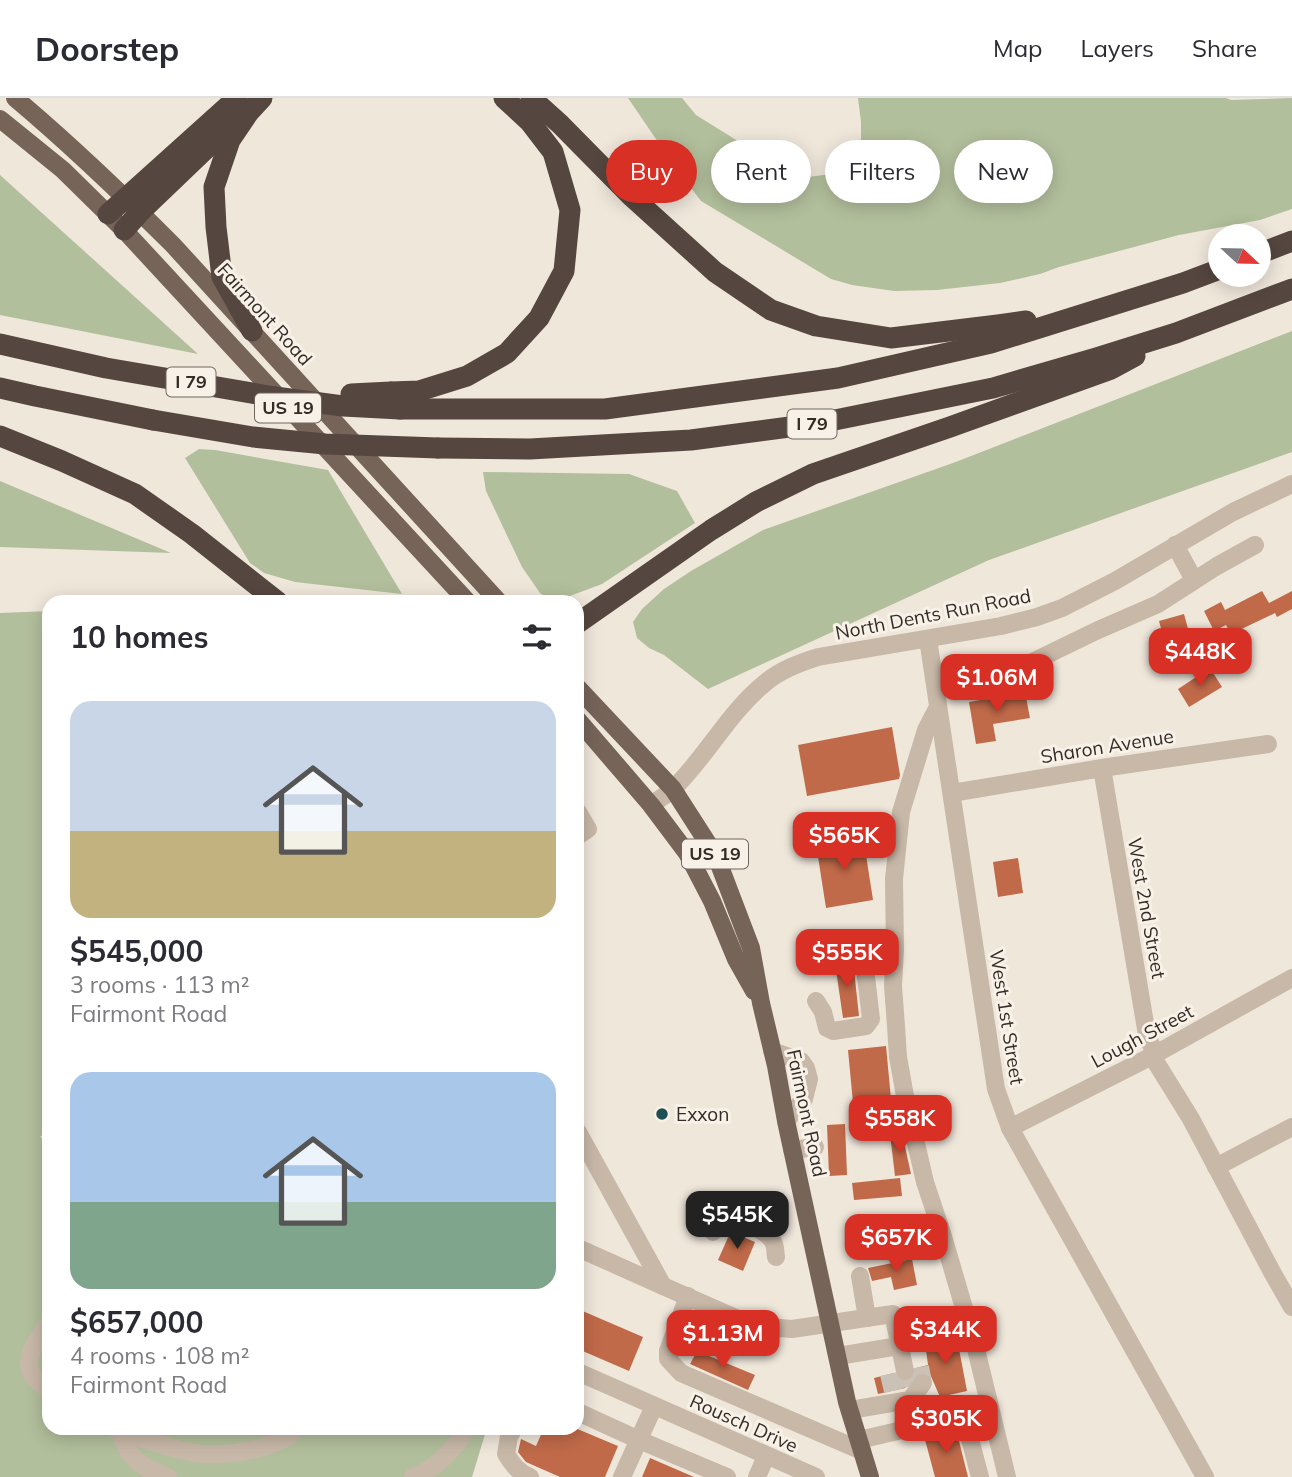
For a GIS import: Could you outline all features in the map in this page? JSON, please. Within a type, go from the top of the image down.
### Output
[{"type":"highway","points":[[124,230],[133,205],[237,98]]},
{"type":"highway","points":[[108,214],[133,205],[261,98]]},
{"type":"highway","points":[[252,331],[222,277],[214,187],[230,141],[261,98]]},
{"type":"highway","points":[[396,401],[467,376],[507,353],[539,318],[564,271],[570,210],[553,152],[530,122],[504,98]]},
{"type":"highway","points":[[531,98],[630,195],[715,272],[771,310],[816,326],[891,338],[998,326],[1111,306]]},
{"type":"highway","points":[[1271,249],[1292,241]]},
{"type":"highway","name":"I 79","points":[[0,344],[106,368],[275,397],[605,409],[838,378],[991,343],[1208,274]]},
{"type":"highway","name":"I 79","points":[[0,388],[153,420],[253,437],[325,444],[530,449],[691,440],[820,423],[993,388],[1176,333],[1292,289]]},
{"type":"highway","points":[[584,619],[710,530],[756,502],[813,474],[1111,369],[1176,333]]},
{"type":"highway","points":[[0,436],[135,494],[192,534],[269,595]]},
{"type":"main road","name":"Fairmont Road","points":[[15,98],[85,158],[173,245],[493,595]]},
{"type":"main road","name":"US 19","points":[[0,119],[63,170],[124,230],[462,595]]},
{"type":"main road","name":"Fairmont Road","points":[[584,694],[673,789],[716,856],[751,948],[792,1150],[850,1410],[870,1477]]},
{"type":"main road","name":"Fairmont Road","points":[[584,727],[652,805],[687,853],[712,901],[736,960],[761,1003]]},
{"type":"street","name":"North Dents Run Road","points":[[652,805],[673,789],[741,705],[766,681],[789,667],[818,657],[1001,626],[1062,608],[1115,581],[1233,512],[1292,484]]},
{"type":"street","points":[[1175,545],[1194,580]]},
{"type":"street","points":[[934,679],[987,674],[1024,666],[1158,604],[1255,545]]},
{"type":"street","name":"West 1st Street","points":[[928,639],[996,1089],[1010,1128],[1205,1477]]},
{"type":"street","points":[[937,707],[922,743],[901,812],[894,879],[895,1026],[905,1096],[925,1182],[976,1349],[1007,1477]]},
{"type":"street","name":"Sharon Avenue","points":[[952,793],[1268,744]]},
{"type":"street","name":"West 2nd Street","points":[[1102,768],[1147,1035],[1153,1055],[1191,1119],[1292,1307]]},
{"type":"street","points":[[816,1001],[823,1012],[827,1028],[833,1031],[866,1026],[871,1019],[863,951]]},
{"type":"street","name":"Lough Street","points":[[1010,1128],[1153,1055],[1292,978]]},
{"type":"street","points":[[772,1051],[801,1061],[809,1079],[804,1099],[786,1121]]},
{"type":"street","points":[[1216,1167],[1292,1127]]},
{"type":"street","points":[[584,1143],[663,1286]]},
{"type":"street","points":[[792,1150],[815,1147]]},
{"type":"street","points":[[713,1232],[721,1224],[734,1220],[748,1225],[772,1240],[776,1257]]},
{"type":"street","points":[[584,1251],[663,1286],[685,1304],[754,1326],[792,1329],[893,1314],[905,1375]]},
{"type":"street","points":[[860,1276],[867,1318]]},
{"type":"street","points":[[685,1304],[668,1351],[668,1359],[681,1373],[861,1446],[902,1431],[958,1417],[964,1419],[980,1477]]},
{"type":"street","points":[[668,1351],[723,1328]]},
{"type":"street","points":[[42,1333],[29,1356],[29,1370],[32,1378],[42,1384]]},
{"type":"street","points":[[838,1356],[905,1375]]},
{"type":"street","name":"Rousch Drive","points":[[584,1375],[816,1477]]},
{"type":"street","points":[[850,1410],[905,1375]]},
{"type":"street","points":[[622,1477],[654,1406]]},
{"type":"street","points":[[584,1415],[727,1477]]},
{"type":"street","points":[[120,1435],[138,1469],[168,1477]]},
{"type":"street","points":[[131,1435],[201,1454],[246,1451],[290,1435]]},
{"type":"street","points":[[413,1477],[423,1474],[445,1457],[462,1435]]},
{"type":"street","points":[[510,1435],[506,1454],[513,1466],[530,1477]]},
{"type":"street","points":[[757,1477],[766,1456]]},
{"type":"green space","points":[[628,98],[682,98],[696,115],[736,140],[711,140],[711,203],[811,203],[811,177],[825,175],[825,203],[940,203],[940,140],[861,140],[858,98],[1292,98],[1292,209],[1238,224],[1208,224],[1208,230],[1000,283],[937,290],[894,291],[831,279],[701,201],[697,196],[697,140],[657,140]]},
{"type":"green space","points":[[0,175],[198,354],[0,315]]},
{"type":"green space","points":[[1292,331],[1292,452],[989,560],[708,689],[637,638],[633,622],[642,609],[664,589],[763,530],[953,463]]},
{"type":"green space","points":[[199,449],[328,470],[402,594],[295,582],[264,573],[250,563],[185,458]]},
{"type":"green space","points":[[483,472],[629,474],[677,491],[695,523],[602,584],[573,595],[543,595],[522,567],[486,491]]},
{"type":"green space","points":[[0,481],[171,553],[0,547]]},
{"type":"green space","points":[[42,611],[42,1435],[485,1435],[472,1477],[0,1477],[0,613]]},
{"type":"building","points":[[1262,591],[1269,603],[1292,591],[1292,609],[1277,617],[1275,613],[1231,634],[1226,625],[1214,631],[1204,611],[1221,602],[1225,610]]},
{"type":"building","points":[[1184,614],[1190,636],[1165,643],[1159,621]]},
{"type":"building","points":[[1210,668],[1222,687],[1189,707],[1178,689]]},
{"type":"building","points":[[1025,692],[1030,718],[993,724],[996,741],[976,744],[969,702]]},
{"type":"building","points":[[892,727],[899,779],[807,796],[798,745]]},
{"type":"building","points":[[863,836],[873,900],[826,908],[816,844]]},
{"type":"building","points":[[1018,858],[1023,893],[998,897],[993,862]]},
{"type":"building","points":[[853,961],[859,1016],[843,1018],[835,963]]},
{"type":"building","points":[[886,1046],[893,1130],[854,1132],[848,1050]]},
{"type":"building","points":[[845,1124],[847,1175],[829,1176],[827,1125]]},
{"type":"building","points":[[902,1133],[911,1174],[895,1176],[890,1134]]},
{"type":"building","points":[[900,1178],[902,1196],[854,1200],[852,1183]]},
{"type":"building","points":[[730,1233],[755,1242],[743,1271],[718,1260]]},
{"type":"building","points":[[912,1259],[917,1285],[894,1290],[891,1277],[872,1281],[868,1268]]},
{"type":"building","points":[[584,1312],[643,1337],[629,1371],[584,1352]]},
{"type":"building","points":[[956,1333],[967,1391],[940,1397],[930,1374],[924,1372],[916,1375],[916,1368],[928,1365],[925,1342]]},
{"type":"building","points":[[697,1351],[755,1375],[748,1390],[690,1364]]},
{"type":"building","points":[[894,1373],[901,1382],[910,1381],[905,1388],[878,1394],[874,1378]]},
{"type":"building","points":[[956,1429],[968,1477],[935,1477],[924,1436]]},
{"type":"building","points":[[584,1432],[618,1446],[605,1477],[560,1477],[526,1462],[518,1452],[521,1439],[536,1446],[541,1435],[584,1435]]},
{"type":"building","points":[[650,1458],[694,1477],[642,1477]]},
{"type":"tunnel","points":[[920,1367],[923,1383]]},
{"type":"tunnel","points":[[905,1371],[908,1387]]},
{"type":"tunnel","points":[[889,1374],[893,1391]]},
{"type":"place","name":"Exxon","points":[[662,1114]]}]
